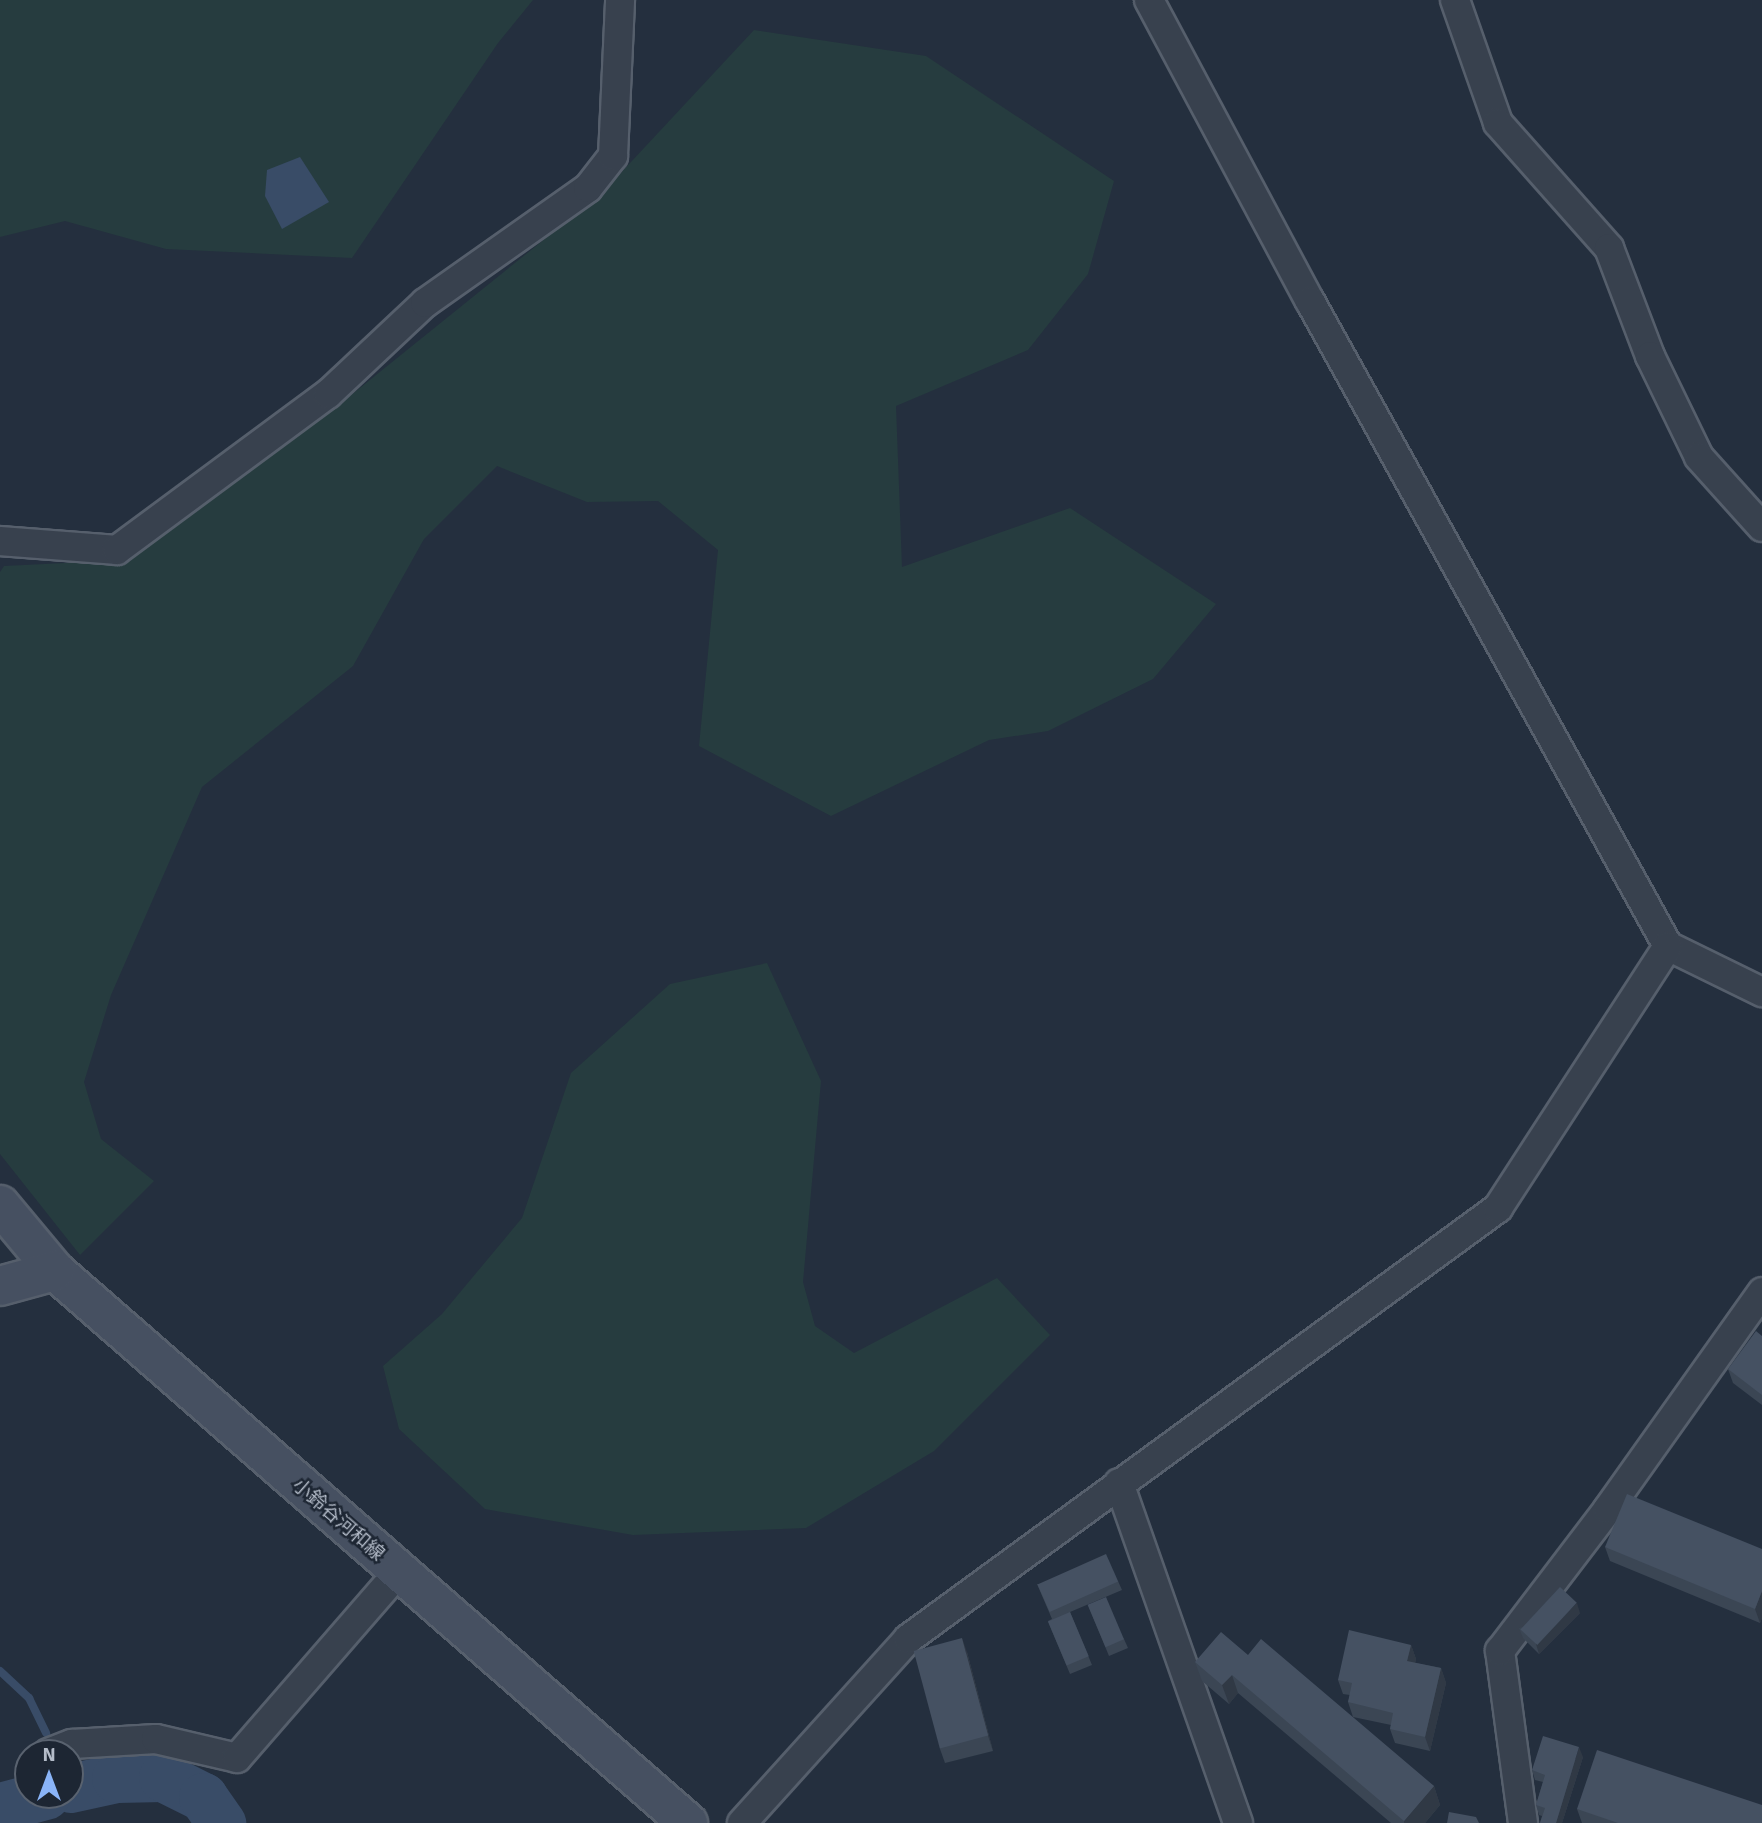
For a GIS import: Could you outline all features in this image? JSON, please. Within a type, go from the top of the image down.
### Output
[{"type":"main road","name":"小鈴谷河和線","points":[[0,1205],[55,1271],[398,1573],[688,1823]]},
{"type":"main road","points":[[0,1286],[55,1271]]},
{"type":"street","points":[[0,541],[117,550],[328,394],[425,303],[588,188],[613,156],[620,0]]},
{"type":"street","points":[[1149,0],[1310,300],[1668,946],[1762,992]]},
{"type":"street","points":[[1455,0],[1498,123],[1609,248],[1650,356],[1699,457],[1762,527]]},
{"type":"street","points":[[742,1823],[908,1639],[1498,1208],[1668,946]]},
{"type":"street","points":[[1522,1823],[1500,1651],[1608,1509],[1762,1292]]},
{"type":"street","points":[[1119,1483],[1238,1823]]},
{"type":"street","points":[[84,1743],[156,1739],[237,1758],[398,1573]]},
{"type":"green space","points":[[0,0],[533,0],[498,43],[352,258],[166,249],[65,221],[0,237]]},
{"type":"green space","points":[[754,30],[926,56],[1114,181],[1088,274],[1028,350],[896,406],[902,567],[1070,508],[1216,604],[1153,679],[1048,731],[989,740],[831,816],[699,746],[718,550],[658,501],[587,502],[497,466],[424,539],[353,666],[202,787],[111,995],[84,1082],[101,1139],[154,1181],[80,1255],[0,1154],[0,572],[4,566],[126,560],[350,396],[603,192]]},
{"type":"green space","points":[[767,963],[821,1081],[803,1282],[815,1326],[854,1353],[997,1278],[1050,1335],[934,1451],[806,1528],[633,1535],[485,1509],[399,1429],[383,1366],[442,1314],[522,1218],[571,1073],[670,984]]},
{"type":"water","points":[[300,157],[329,202],[282,229],[265,196],[267,170]]},
{"type":"building","points":[[1756,1331],[1762,1336],[1762,1395],[1728,1369]]},
{"type":"building","points":[[1627,1494],[1762,1549],[1762,1591],[1755,1609],[1605,1547]]},
{"type":"building","points":[[1106,1554],[1118,1581],[1050,1612],[1037,1585]]},
{"type":"building","points":[[1560,1587],[1577,1603],[1537,1645],[1520,1629]]},
{"type":"building","points":[[1106,1597],[1124,1639],[1106,1647],[1088,1605]]},
{"type":"building","points":[[1070,1612],[1089,1656],[1067,1666],[1048,1621]]},
{"type":"building","points":[[1349,1630],[1411,1645],[1407,1661],[1441,1668],[1425,1737],[1390,1729],[1393,1713],[1348,1702],[1352,1683],[1338,1680]]},
{"type":"building","points":[[1221,1632],[1248,1655],[1261,1639],[1434,1786],[1404,1821],[1232,1675],[1222,1685],[1195,1662]]},
{"type":"building","points":[[962,1638],[988,1736],[940,1748],[914,1651]]},
{"type":"building","points":[[1543,1736],[1579,1747],[1556,1823],[1540,1823],[1545,1808],[1536,1805],[1545,1775],[1532,1770]]},
{"type":"building","points":[[1597,1750],[1762,1805],[1762,1823],[1618,1823],[1577,1809]]},
{"type":"building","points":[[1449,1812],[1476,1817],[1479,1823],[1447,1823]]},
{"type":"waterway","points":[[0,1671],[29,1698],[46,1733]]},
{"type":"waterway","points":[[84,1785],[116,1778],[163,1777],[203,1797],[221,1823]]},
{"type":"waterway","points":[[0,1807],[14,1803]]}]
